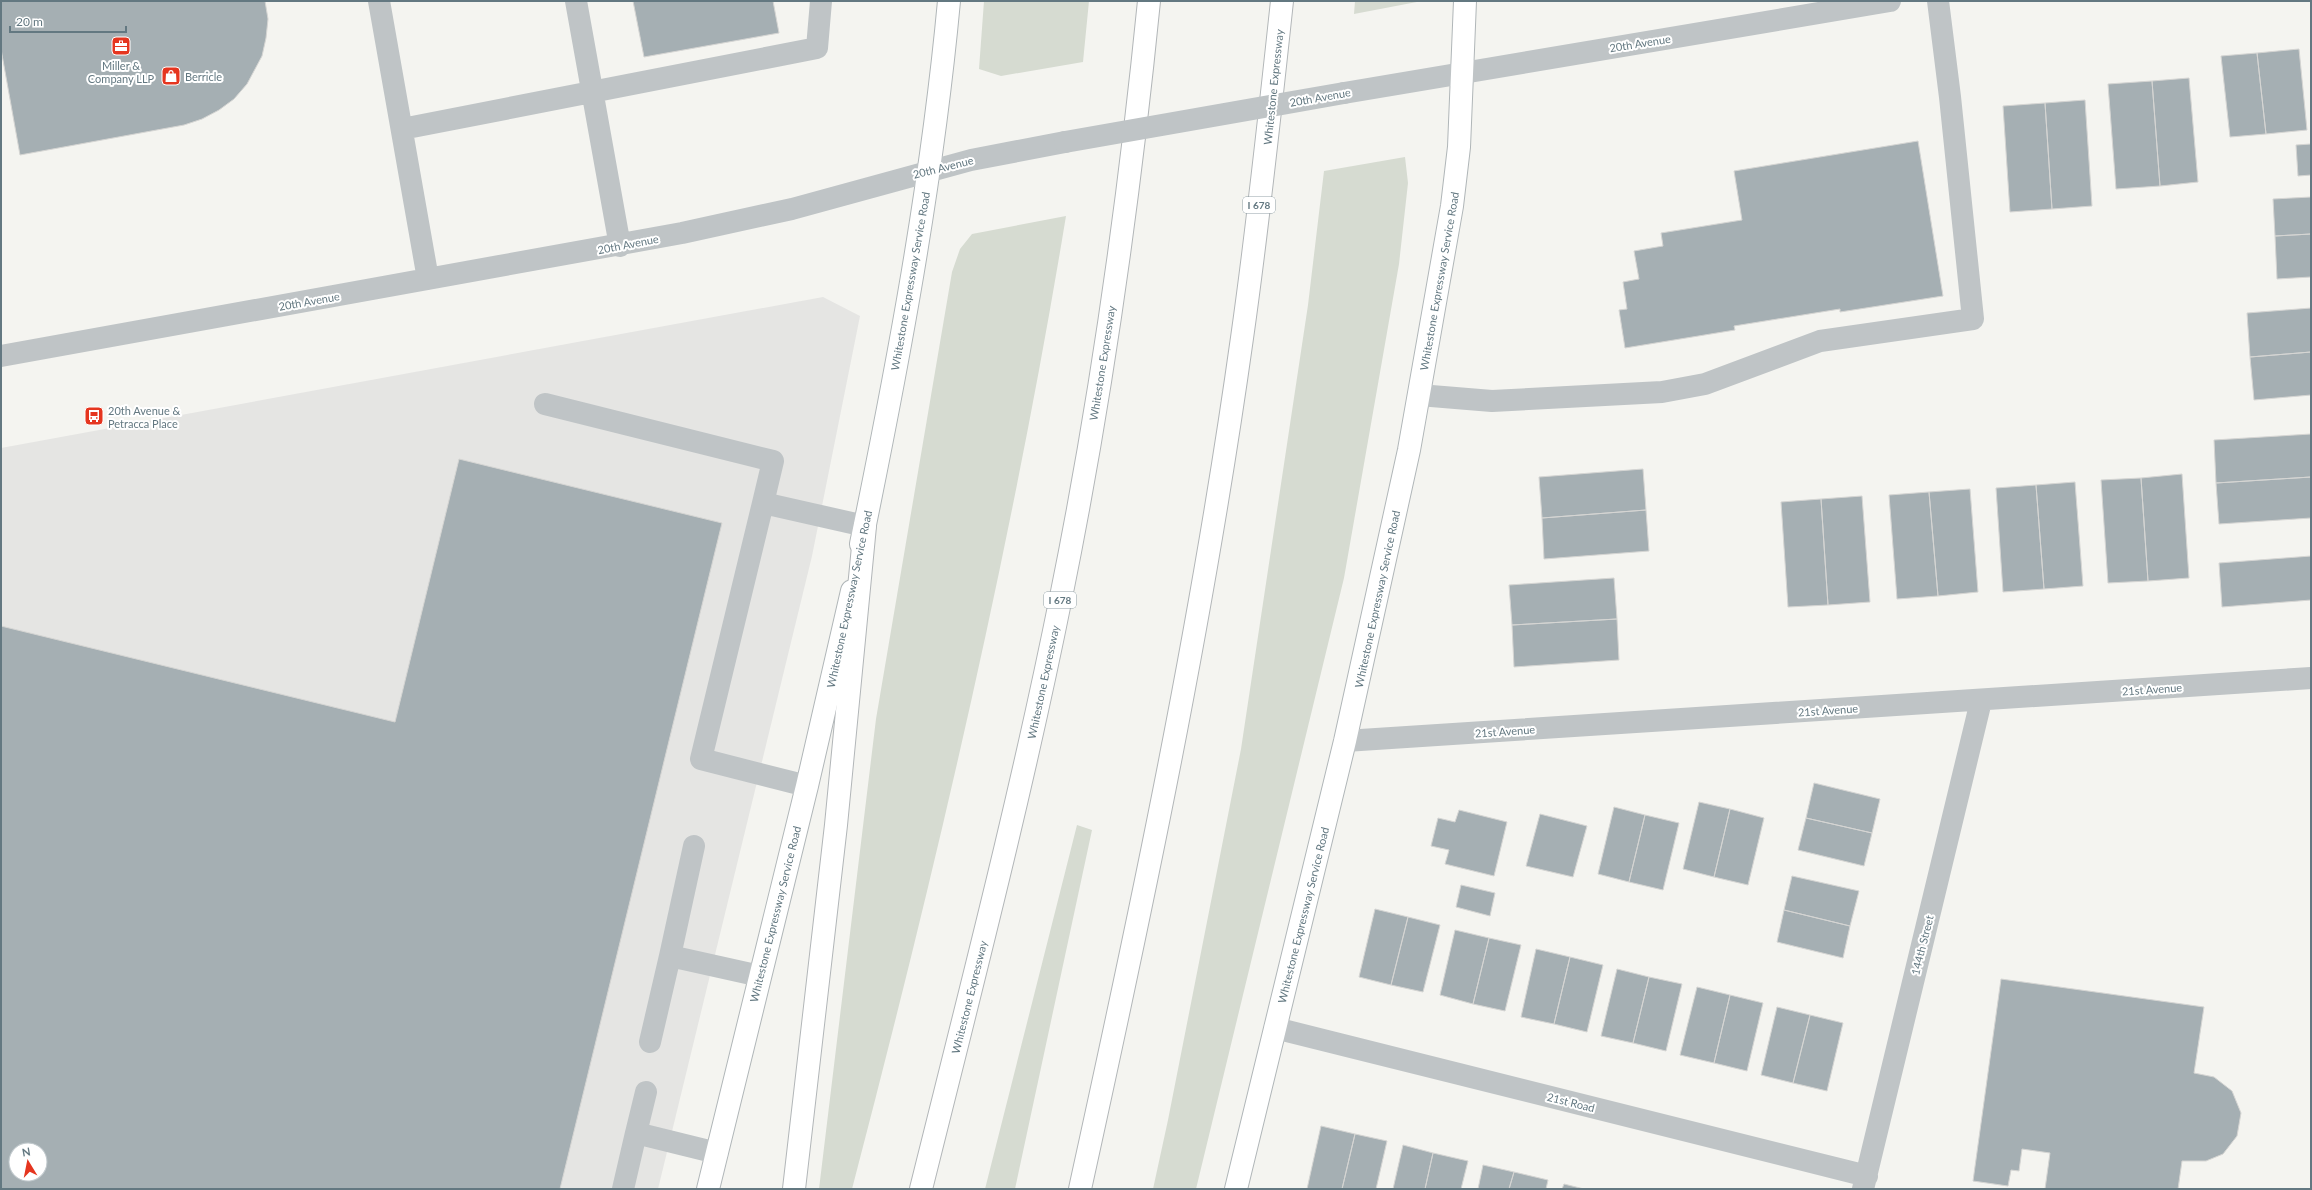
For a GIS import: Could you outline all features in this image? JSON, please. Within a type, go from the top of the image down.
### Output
[{"type":"main road","name":"Whitestone Expressway Service Road","points":[[708,1189],[807,786],[865,526],[915,264],[930,169],[949,1]]},
{"type":"main road","name":"Whitestone Expressway","points":[[921,1189],[1014,809],[1047,665],[1074,527],[1120,249],[1149,1]]},
{"type":"main road","name":"Whitestone Expressway","points":[[1080,1189],[1144,897],[1208,551],[1243,330],[1282,1]]},
{"type":"main road","name":"Whitestone Expressway Service Road","points":[[1236,1189],[1345,741],[1385,567],[1419,395],[1452,206],[1459,147],[1465,1]]},
{"type":"main road","points":[[794,1189],[836,825],[865,526]]},
{"type":"street","points":[[379,1],[428,279]]},
{"type":"street","points":[[576,1],[620,246]]},
{"type":"street","points":[[402,129],[817,48],[821,1]]},
{"type":"street","name":"20th Avenue","points":[[1,356],[620,246],[792,209],[930,169],[1065,142],[1852,4],[1890,1]]},
{"type":"street","points":[[1419,395],[1492,401],[1662,392],[1705,384],[1820,341],[1973,319],[1950,97],[1938,1]]},
{"type":"street","points":[[545,404],[773,461],[701,758],[807,786]]},
{"type":"street","points":[[763,503],[865,526]]},
{"type":"street","name":"21st Avenue","points":[[1345,741],[1981,701],[2311,678]]},
{"type":"street","name":"144th Street","points":[[1865,1182],[1981,701]]},
{"type":"street","points":[[650,1042],[694,846]]},
{"type":"street","points":[[670,956],[760,976]]},
{"type":"street","name":"21st Road","points":[[1275,1028],[1865,1182]]},
{"type":"street","points":[[623,1189],[646,1092]]},
{"type":"street","points":[[636,1133],[717,1153]]},
{"type":"shaded area","points":[[984,1],[1089,1],[1083,62],[1001,76],[979,69]]},
{"type":"shaded area","points":[[1355,1],[1422,1],[1354,14]]},
{"type":"shaded area","points":[[1405,157],[1408,183],[1399,264],[1344,578],[1196,1189],[1153,1189],[1241,749],[1308,305],[1324,171]]},
{"type":"shaded area","points":[[1066,216],[1045,339],[997,583],[942,827],[883,1068],[852,1189],[819,1189],[876,719],[952,272],[960,249],[972,234]]},
{"type":"shaded area","points":[[823,297],[860,316],[812,556],[658,1189],[1,1189],[1,448]]},
{"type":"shaded area","points":[[1077,825],[1092,830],[1015,1189],[985,1189]]},
{"type":"building","points":[[1,1],[265,1],[268,19],[262,56],[247,84],[234,99],[219,110],[202,119],[184,125],[20,155],[1,49]]},
{"type":"building","points":[[633,1],[773,1],[779,33],[644,57]]},
{"type":"building","points":[[2299,49],[2307,130],[2266,134],[2257,53]]},
{"type":"building","points":[[2257,53],[2266,134],[2230,137],[2221,56]]},
{"type":"building","points":[[2189,78],[2198,182],[2160,186],[2152,81]]},
{"type":"building","points":[[2152,81],[2160,186],[2116,189],[2108,84]]},
{"type":"building","points":[[2085,100],[2092,206],[2052,209],[2045,103]]},
{"type":"building","points":[[2045,103],[2052,209],[2010,212],[2003,106]]},
{"type":"building","points":[[1918,141],[1943,296],[1840,312],[1840,309],[1734,326],[1735,330],[1625,348],[1619,310],[1627,309],[1623,282],[1639,279],[1634,251],[1663,246],[1661,233],[1742,220],[1734,171]]},
{"type":"building","points":[[2311,144],[2311,175],[2298,176],[2296,145]]},
{"type":"building","points":[[2311,197],[2311,234],[2275,236],[2273,199]]},
{"type":"building","points":[[2311,234],[2311,277],[2277,279],[2275,236]]},
{"type":"building","points":[[2311,308],[2311,352],[2250,357],[2247,313]]},
{"type":"building","points":[[2311,352],[2311,395],[2254,400],[2250,357]]},
{"type":"building","points":[[2311,434],[2311,477],[2216,483],[2214,440]]},
{"type":"building","points":[[459,459],[722,523],[560,1189],[1,1189],[1,626],[395,722]]},
{"type":"building","points":[[1643,469],[1646,510],[1542,518],[1539,477]]},
{"type":"building","points":[[2182,474],[2189,578],[2148,581],[2141,478]]},
{"type":"building","points":[[2311,477],[2311,518],[2219,524],[2216,483]]},
{"type":"building","points":[[2141,478],[2148,581],[2108,583],[2101,480]]},
{"type":"building","points":[[2075,482],[2083,586],[2044,589],[2036,485]]},
{"type":"building","points":[[2036,485],[2044,589],[2003,592],[1996,488]]},
{"type":"building","points":[[1970,489],[1978,592],[1938,596],[1929,492]]},
{"type":"building","points":[[1929,492],[1938,596],[1897,599],[1889,495]]},
{"type":"building","points":[[1862,496],[1870,602],[1828,605],[1821,499]]},
{"type":"building","points":[[1821,499],[1828,605],[1788,607],[1781,502]]},
{"type":"building","points":[[1646,510],[1649,551],[1544,559],[1542,518]]},
{"type":"building","points":[[2311,556],[2311,600],[2222,607],[2219,563]]},
{"type":"building","points":[[1614,578],[1617,619],[1512,625],[1509,585]]},
{"type":"building","points":[[1617,619],[1619,660],[1514,667],[1512,625]]},
{"type":"building","points":[[1814,783],[1880,799],[1872,833],[1806,818]]},
{"type":"building","points":[[1699,802],[1730,809],[1714,877],[1683,869]]},
{"type":"building","points":[[1614,807],[1645,815],[1629,882],[1598,874]]},
{"type":"building","points":[[1730,809],[1764,818],[1748,885],[1714,877]]},
{"type":"building","points":[[1459,810],[1507,822],[1494,876],[1445,864],[1449,850],[1431,846],[1438,818],[1455,822]]},
{"type":"building","points":[[1540,814],[1587,826],[1573,877],[1526,866]]},
{"type":"building","points":[[1645,815],[1679,823],[1663,890],[1629,882]]},
{"type":"building","points":[[1806,818],[1872,833],[1864,866],[1798,850]]},
{"type":"building","points":[[1792,876],[1859,891],[1850,926],[1784,910]]},
{"type":"building","points":[[1461,885],[1495,893],[1490,916],[1456,907]]},
{"type":"building","points":[[1375,909],[1408,917],[1391,985],[1359,977]]},
{"type":"building","points":[[1784,910],[1850,926],[1843,958],[1777,942]]},
{"type":"building","points":[[1408,917],[1440,925],[1423,992],[1391,985]]},
{"type":"building","points":[[1455,930],[1489,938],[1473,1004],[1440,995]]},
{"type":"building","points":[[1489,938],[1521,945],[1505,1011],[1473,1004]]},
{"type":"building","points":[[1536,949],[1570,957],[1554,1024],[1521,1017]]},
{"type":"building","points":[[1570,957],[1603,965],[1587,1032],[1554,1024]]},
{"type":"building","points":[[1617,969],[1649,977],[1633,1043],[1601,1036]]},
{"type":"building","points":[[1649,977],[1682,984],[1666,1051],[1633,1043]]},
{"type":"building","points":[[2001,979],[2204,1007],[2194,1073],[2214,1077],[2232,1091],[2241,1113],[2237,1136],[2223,1154],[2206,1161],[2182,1161],[2178,1189],[2045,1189],[2050,1153],[2022,1149],[2019,1171],[2011,1170],[2008,1186],[1973,1181]]},
{"type":"building","points":[[1697,987],[1730,995],[1714,1063],[1680,1055]]},
{"type":"building","points":[[1730,995],[1763,1003],[1747,1071],[1714,1063]]},
{"type":"building","points":[[1777,1007],[1810,1015],[1793,1083],[1761,1075]]},
{"type":"building","points":[[1810,1015],[1843,1023],[1827,1091],[1793,1083]]},
{"type":"building","points":[[1321,1126],[1355,1134],[1342,1189],[1307,1189]]},
{"type":"building","points":[[1355,1134],[1387,1141],[1376,1189],[1342,1189]]},
{"type":"building","points":[[1403,1145],[1433,1153],[1425,1189],[1393,1189]]},
{"type":"building","points":[[1433,1153],[1468,1161],[1461,1189],[1425,1189]]},
{"type":"building","points":[[1483,1165],[1514,1172],[1509,1189],[1478,1189]]},
{"type":"building","points":[[1514,1172],[1548,1180],[1546,1189],[1509,1189]]},
{"type":"building","points":[[1564,1184],[1584,1189],[1562,1189]]},
{"type":"place","name":"Miller & Company LLP","points":[[121,46]]},
{"type":"place","name":"Berricle","points":[[171,76]]},
{"type":"place","name":"20th Avenue & Petracca Place","points":[[94,416]]}]
